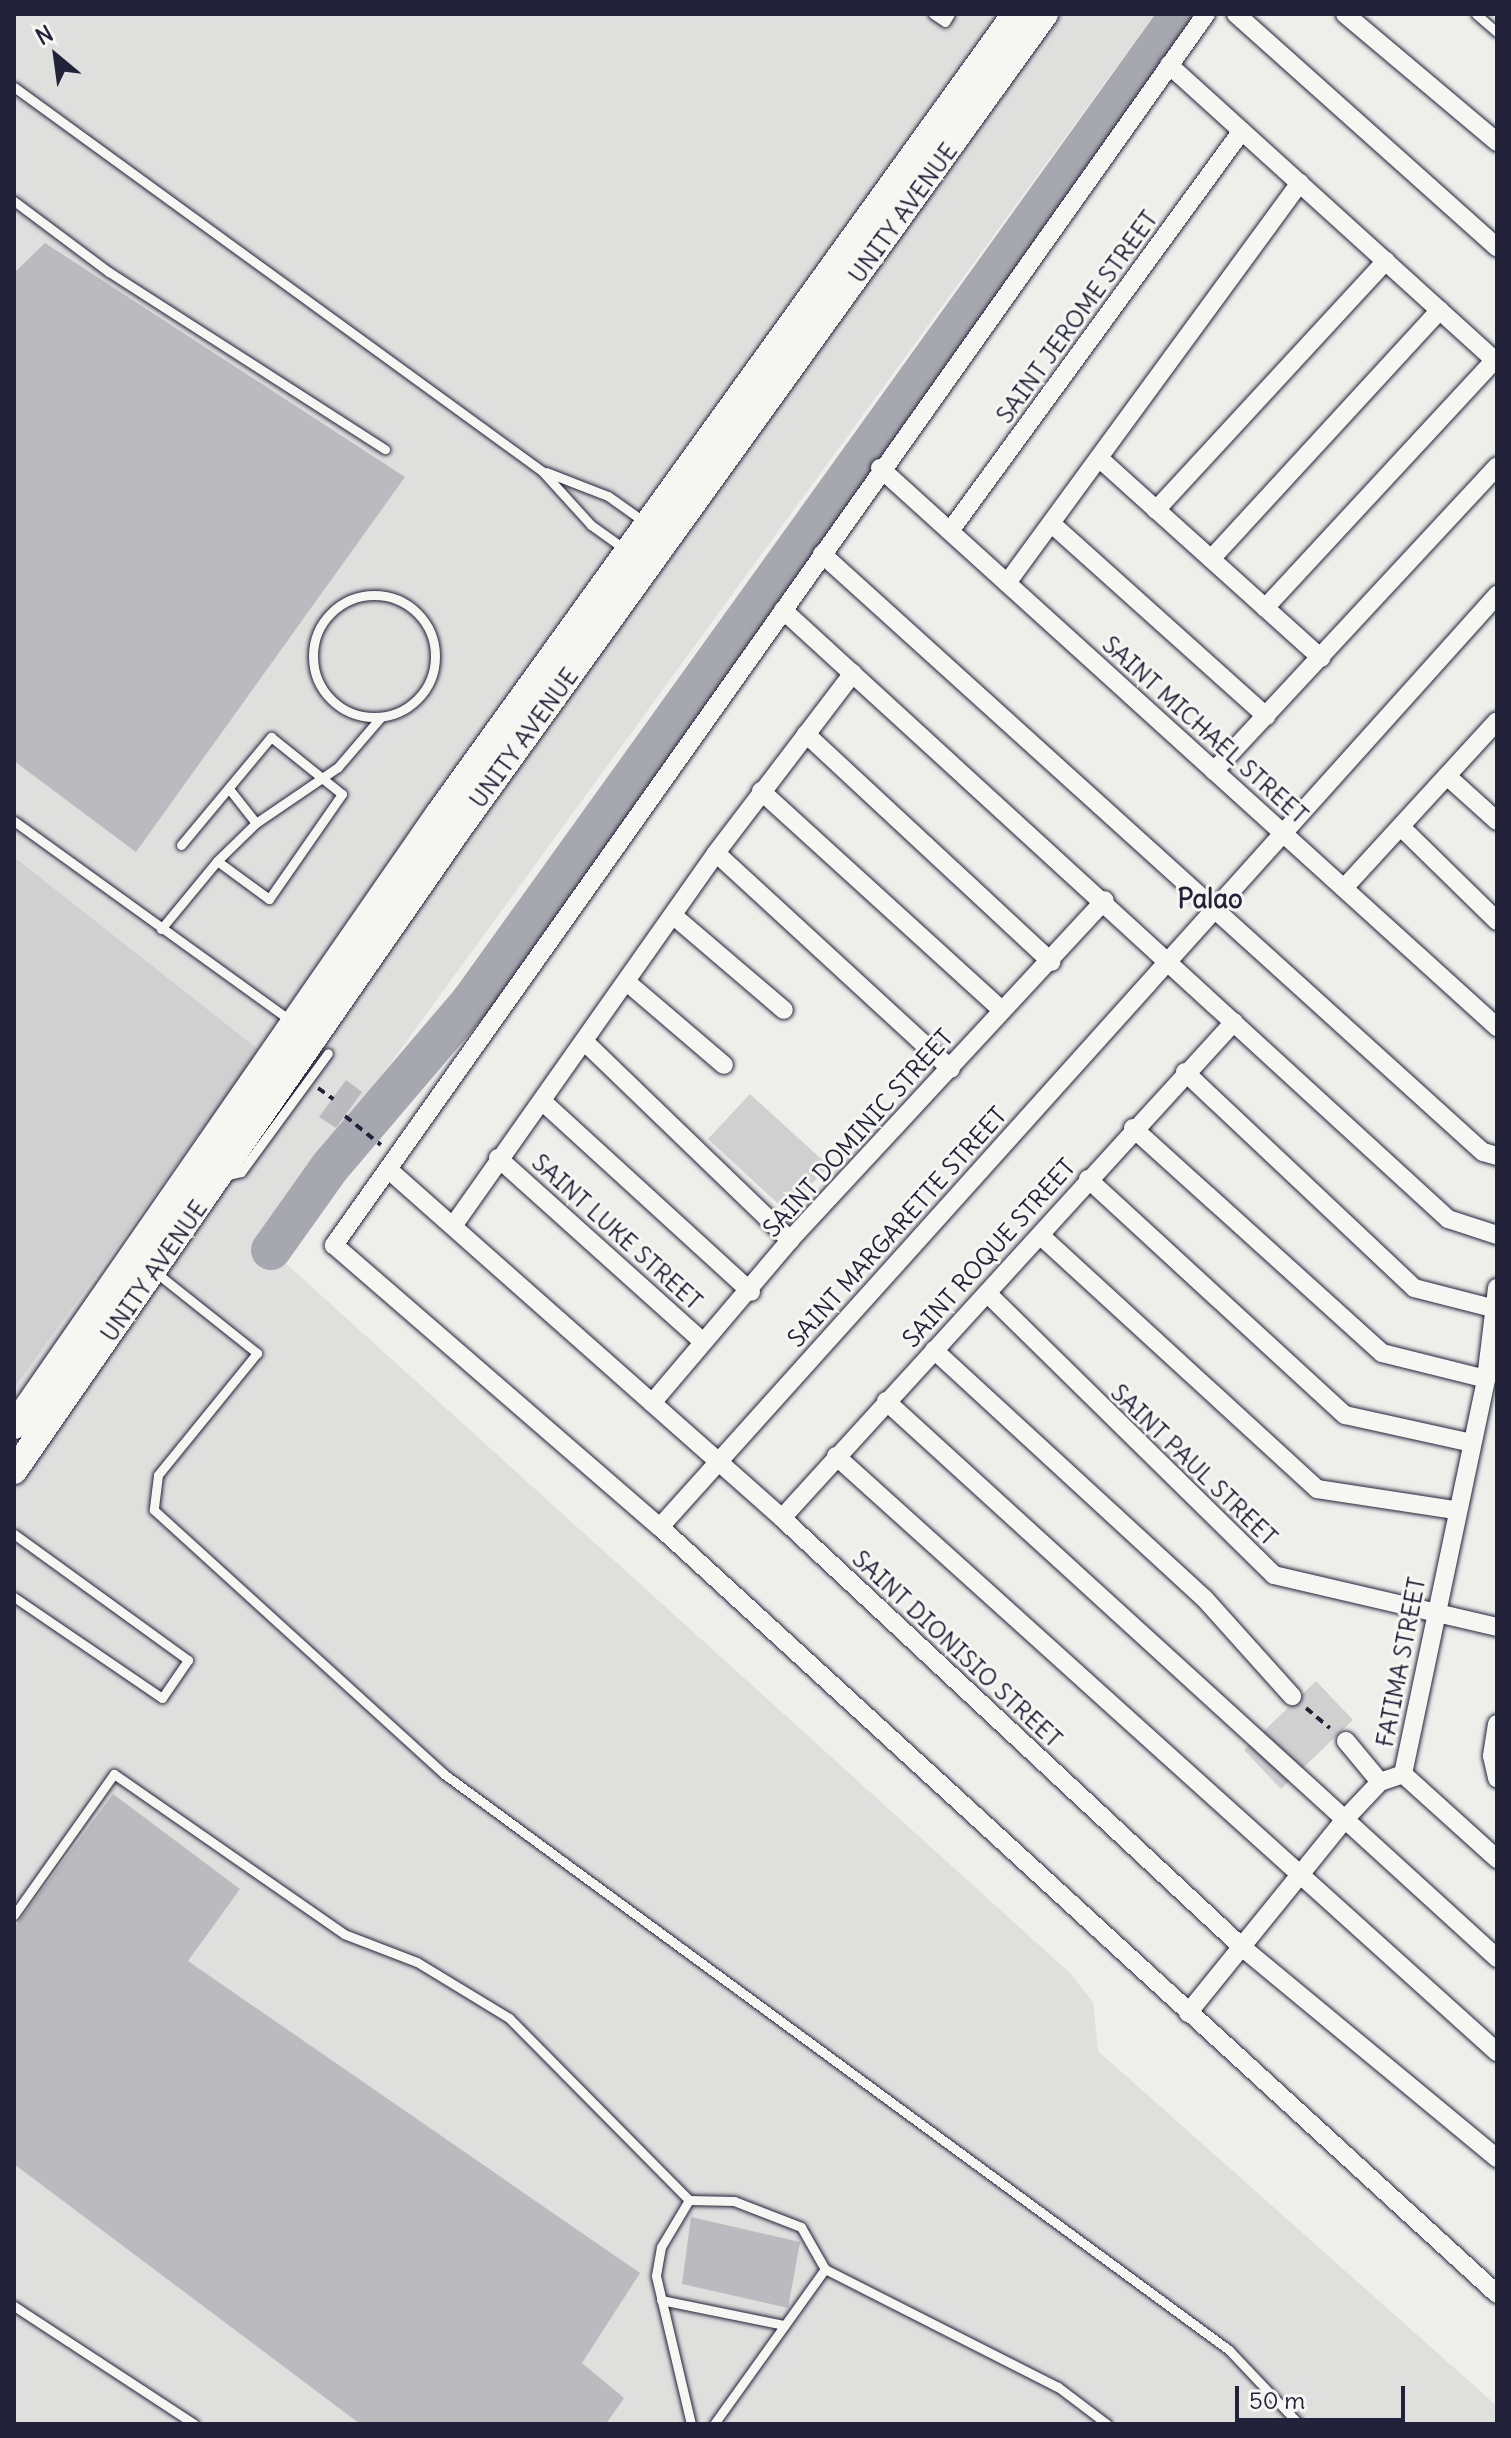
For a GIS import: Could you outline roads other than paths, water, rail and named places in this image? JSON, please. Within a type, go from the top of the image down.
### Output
[{"type":"street","name":"UNITY AVENUE","points":[[658,533],[1015,14]]},
{"type":"street","name":"UNITY AVENUE","points":[[14,1426],[294,1023],[1045,14]]},
{"type":"street","points":[[1206,14],[880,468],[334,1245],[660,1527],[1497,2294]]},
{"type":"street","points":[[1236,14],[1497,247]]},
{"type":"street","points":[[1345,14],[1497,142]]},
{"type":"street","points":[[1169,65],[1496,361],[1265,608]]},
{"type":"street","name":"SAINT JEROME STREET","points":[[950,531],[1242,131]]},
{"type":"street","points":[[1007,583],[1300,183]]},
{"type":"street","points":[[1156,510],[1386,261]]},
{"type":"street","points":[[1211,559],[1440,310]]},
{"type":"street","points":[[1099,458],[1321,658]]},
{"type":"street","points":[[1214,771],[1497,466]]},
{"type":"street","name":"SAINT MICHAEL STREET","points":[[880,468],[1497,1027]]},
{"type":"street","points":[[1052,524],[1266,716]]},
{"type":"street","points":[[822,554],[1483,1152],[1497,1156]]},
{"type":"street","name":"UNITY AVENUE","points":[[14,1471],[458,830],[639,559]]},
{"type":"street","name":"SAINT MARGARETTE STREET","points":[[660,1527],[1497,595]]},
{"type":"street","points":[[783,610],[1169,958],[1448,1219],[1497,1235]]},
{"type":"street","points":[[453,1226],[498,1158],[586,1043],[675,917],[716,853],[853,673]]},
{"type":"street","points":[[1344,888],[1495,728]]},
{"type":"street","points":[[806,734],[1051,962]]},
{"type":"street","points":[[1447,776],[1497,821]]},
{"type":"street","points":[[761,791],[1002,1010]]},
{"type":"street","points":[[1401,827],[1497,921]]},
{"type":"street","points":[[716,853],[951,1069]]},
{"type":"street","name":"SAINT DOMINIC STREET","points":[[652,1403],[703,1342],[751,1292],[790,1240],[951,1069],[1002,1010],[1051,962],[1105,900]]},
{"type":"street","points":[[675,917],[784,1010]]},
{"type":"street","points":[[628,983],[724,1065]]},
{"type":"street","name":"SAINT ROQUE STREET","points":[[782,1518],[886,1401],[1041,1236],[1133,1128],[1234,1022]]},
{"type":"street","points":[[586,1043],[790,1240]]},
{"type":"street","points":[[1185,1072],[1414,1288],[1492,1308]]},
{"type":"street","points":[[542,1101],[751,1292]]},
{"type":"street","points":[[1133,1128],[1382,1353],[1486,1379]]},
{"type":"street","name":"SAINT LUKE STREET","points":[[498,1158],[703,1342]]},
{"type":"street","name":"SAINT DIONISIO STREET","points":[[389,1170],[782,1518],[1243,1948],[1497,2158]]},
{"type":"street","points":[[1088,1179],[1345,1415],[1472,1443]]},
{"type":"street","points":[[1041,1236],[1317,1489],[1455,1510]]},
{"type":"street","name":"FATIMA STREET","points":[[1188,2013],[1346,1818],[1380,1782],[1403,1774],[1455,1510],[1486,1379],[1492,1308],[1497,1288]]},
{"type":"street","name":"SAINT PAUL STREET","points":[[987,1293],[1274,1575],[1497,1627]]},
{"type":"street","points":[[934,1350],[1204,1598],[1292,1696]]},
{"type":"street","points":[[886,1401],[1497,1958]]},
{"type":"street","points":[[836,1456],[1301,1872],[1497,2052]]},
{"type":"street","points":[[1497,1724],[1492,1756],[1497,1778]]},
{"type":"street","points":[[1346,1741],[1380,1782]]},
{"type":"street","points":[[1403,1774],[1497,1859]]},
{"type":"lane","points":[[933,14],[945,22],[950,14]]},
{"type":"lane","points":[[1476,14],[1497,32]]},
{"type":"lane","points":[[14,87],[542,471],[591,525],[639,559]]},
{"type":"lane","points":[[14,201],[109,272],[385,449]]},
{"type":"lane","points":[[542,471],[608,496],[658,533]]},
{"type":"lane","points":[[161,929],[217,861],[256,823],[326,776],[380,718],[411,705],[432,679],[435,646],[417,611],[397,598],[372,594],[328,615],[315,636],[312,661],[334,703],[356,715],[380,718]]},
{"type":"lane","points":[[181,845],[230,790],[271,737],[326,776],[342,794],[269,899],[217,861]]},
{"type":"lane","points":[[230,790],[256,823]]},
{"type":"lane","points":[[14,821],[294,1023]]},
{"type":"lane","points":[[220,1177],[241,1172],[328,1053]]},
{"type":"lane","points":[[154,1271],[257,1353],[158,1475],[154,1510],[444,1774],[1229,2350],[1299,2424]]},
{"type":"lane","points":[[14,1534],[188,1660],[162,1698],[14,1597]]},
{"type":"lane","points":[[14,1915],[114,1774],[344,1934],[417,1962],[509,2018],[689,2200],[734,2201],[801,2227],[825,2269],[1058,2387],[1107,2424]]},
{"type":"lane","points":[[689,2200],[661,2247],[656,2276],[691,2424]]},
{"type":"lane","points":[[714,2424],[825,2269]]},
{"type":"lane","points":[[661,2300],[784,2325]]},
{"type":"lane","points":[[14,2306],[194,2424]]},
{"type":"waterway","points":[[271,1250],[330,1167],[472,1000],[1180,14]]},
{"type":"district","name":"Palao","points":[[1210,899]]}]
